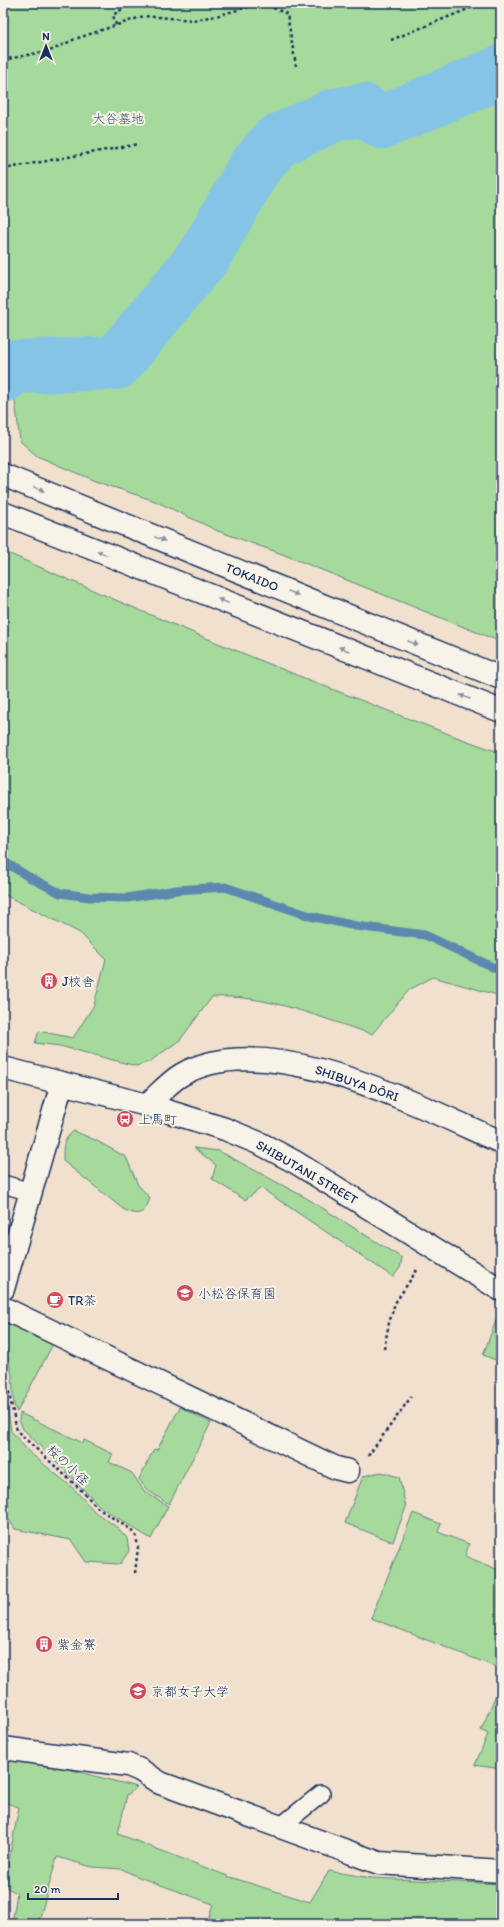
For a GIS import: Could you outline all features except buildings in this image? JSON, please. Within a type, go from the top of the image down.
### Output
[{"type":"main road","name":"TOKAIDO","points":[[3,475],[501,678]]},
{"type":"main road","points":[[3,513],[501,711]]},
{"type":"main road","name":"SHIBUYA DŌRI","points":[[147,1106],[170,1083],[181,1075],[205,1065],[231,1061],[280,1062],[328,1071],[363,1083],[501,1142]]},
{"type":"main road","name":"SHIBUTANI STREET","points":[[3,1068],[147,1106],[225,1129],[261,1144],[295,1162],[501,1290]]},
{"type":"main road","points":[[3,1289],[62,1083]]},
{"type":"main road","points":[[3,1308],[336,1468],[348,1471]]},
{"type":"main road","points":[[3,1748],[128,1765],[140,1770],[160,1783],[379,1863],[501,1872]]},
{"type":"lane","points":[[3,1184],[30,1192]]},
{"type":"lane","points":[[280,1827],[321,1794]]},
{"type":"path","points":[[116,25],[113,15],[132,3]]},
{"type":"path","points":[[3,60],[52,50],[75,39],[144,16],[194,20],[216,16],[262,3],[288,14],[296,66]]},
{"type":"path","points":[[390,40],[484,3]]},
{"type":"path","points":[[3,170],[139,144]]},
{"type":"path","points":[[384,1349],[391,1313],[395,1303],[418,1269]]},
{"type":"path","name":"桜の小径","points":[[3,1356],[17,1431],[83,1492],[99,1509],[130,1529],[136,1536],[138,1548],[135,1573]]},
{"type":"path","points":[[367,1457],[411,1397]]},
{"type":"green space","name":"大谷墓地","points":[[3,3],[501,3],[501,642],[282,554],[218,531],[155,501],[95,481],[37,456],[20,441],[14,393],[25,371],[40,363],[3,361]]},
{"type":"green space","points":[[3,551],[253,657],[419,723],[501,753],[501,996],[433,977],[409,990],[372,1034],[313,1014],[273,1003],[233,997],[212,997],[180,1040],[149,1062],[136,1066],[60,1046],[35,1043],[39,1031],[73,1038],[94,1005],[106,959],[80,933],[3,894]]},
{"type":"green space","points":[[74,1131],[95,1140],[126,1157],[138,1185],[150,1198],[146,1208],[143,1211],[137,1214],[123,1209],[63,1161],[65,1141]]},
{"type":"green space","points":[[194,1148],[219,1151],[308,1199],[402,1258],[400,1268],[393,1277],[261,1188],[245,1200],[212,1179],[216,1165]]},
{"type":"green space","points":[[497,1318],[501,1320],[501,1362],[483,1355]]},
{"type":"green space","points":[[3,1323],[10,1323],[53,1344],[17,1412],[13,1399],[12,1376],[5,1343]]},
{"type":"green space","points":[[3,1374],[11,1431],[29,1452],[74,1489],[95,1512],[118,1528],[127,1538],[129,1551],[120,1564],[86,1562],[71,1540],[15,1529],[8,1518],[3,1517]]},
{"type":"green space","points":[[180,1407],[211,1423],[169,1504],[147,1490],[139,1479],[154,1449],[157,1450]]},
{"type":"green space","points":[[20,1413],[83,1443],[84,1440],[113,1454],[109,1462],[132,1473],[145,1492],[168,1506],[151,1539],[102,1508],[23,1429],[19,1420]]},
{"type":"green space","points":[[381,1472],[399,1477],[406,1507],[393,1542],[345,1523],[363,1476]]},
{"type":"green space","points":[[413,1513],[441,1524],[438,1532],[469,1544],[465,1556],[501,1571],[501,1669],[371,1618]]},
{"type":"green space","points":[[501,1683],[501,1769],[475,1765],[488,1734],[481,1730]]},
{"type":"green space","points":[[3,1760],[60,1767],[137,1787],[127,1795],[118,1834],[230,1877],[310,1902],[329,1871],[372,1878],[501,1884],[501,1924],[207,1924],[213,1904],[136,1876],[122,1869],[92,1867],[57,1857],[39,1921],[41,1924],[12,1924],[17,1893],[7,1888],[9,1859],[19,1807],[3,1802]]},
{"type":"waterway","points":[[3,376],[13,367],[116,363],[205,255],[254,168],[277,141],[334,115],[363,110],[382,122],[501,72]]},
{"type":"waterway","points":[[3,861],[29,877],[60,893],[89,897],[127,898],[177,890],[225,887],[310,916],[356,926],[425,935],[501,971]]},
{"type":"place","name":"J校舎","points":[[49,981]]},
{"type":"place","name":"上馬町","points":[[125,1119]]},
{"type":"place","name":"小松谷保育園","points":[[185,1293]]},
{"type":"place","name":"TR茶","points":[[55,1300]]},
{"type":"place","name":"紫金寮","points":[[44,1644]]},
{"type":"place","name":"京都女子大学","points":[[138,1691]]}]
